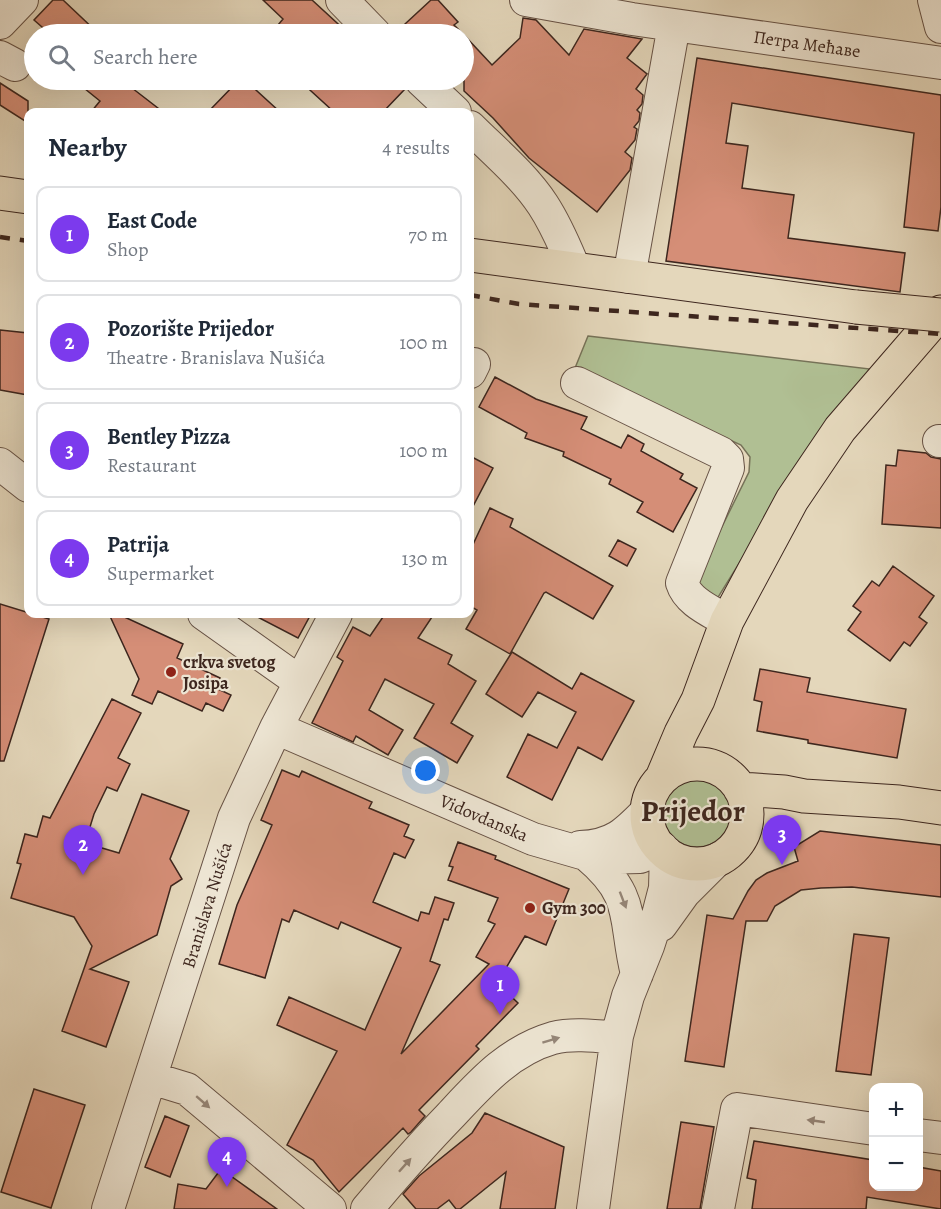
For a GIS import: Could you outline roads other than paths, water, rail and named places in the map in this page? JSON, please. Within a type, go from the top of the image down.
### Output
[{"type":"main road","points":[[0,194],[24,197]]},
{"type":"main road","points":[[474,256],[856,306],[941,314]]},
{"type":"main road","points":[[804,796],[760,824],[729,849],[708,862],[681,861],[664,850],[652,833],[648,810],[652,794],[662,778],[698,700],[727,621],[792,500],[840,429],[941,314]]},
{"type":"main road","points":[[698,700],[702,731],[747,811],[747,820],[729,849]]},
{"type":"main road","points":[[662,778],[686,765],[705,764],[731,779],[804,796],[899,802],[941,808]]},
{"type":"street","points":[[0,23],[22,0]]},
{"type":"street","points":[[342,0],[365,24]]},
{"type":"street","name":"Петра Мећаве","points":[[525,0],[674,25],[941,63]]},
{"type":"street","points":[[934,0],[941,27]]},
{"type":"street","points":[[629,277],[674,25]]},
{"type":"street","points":[[432,90],[451,108]]},
{"type":"street","points":[[474,131],[542,203],[557,229],[574,268]]},
{"type":"street","points":[[577,383],[721,453],[727,459],[728,468],[682,583],[689,597],[727,621]]},
{"type":"street","points":[[0,464],[24,483]]},
{"type":"street","points":[[210,618],[300,682]]},
{"type":"street","name":"Branislava Nušića","points":[[108,1209],[234,818],[276,728],[334,618]]},
{"type":"street","name":"Vidovdanska","points":[[276,728],[534,839],[620,859],[640,857],[664,850]]},
{"type":"street","name":"Vidovdanska","points":[[574,850],[605,844],[627,831],[648,810]]},
{"type":"street","points":[[593,1209],[616,1038],[628,996],[659,928],[684,893],[729,849]]},
{"type":"street","points":[[574,850],[603,868],[621,893],[626,906],[630,946],[643,960]]},
{"type":"street","points":[[643,960],[665,888],[664,850]]},
{"type":"street","points":[[366,1209],[492,1072],[519,1053],[554,1038],[583,1035],[616,1038]]},
{"type":"street","points":[[151,1078],[187,1089],[330,1209]]},
{"type":"street","points":[[718,1209],[737,1109],[869,1128]]},
{"type":"street","points":[[923,1136],[941,1138]]},
{"type":"railway","points":[[0,237],[24,240]]},
{"type":"railway","points":[[474,296],[519,304],[941,334]]},
{"type":"place","name":"crkva svetog Josipa","points":[[171,672]]},
{"type":"place","name":"Bentley Pizza","points":[[782,865]]},
{"type":"place","name":"Pozorište Prijedor","points":[[83,875]]},
{"type":"place","name":"Gym 300","points":[[530,908]]},
{"type":"place","name":"East Code","points":[[500,1015]]},
{"type":"place","name":"Patrija","points":[[227,1187]]},
{"type":"district","name":"Prijedor","points":[[693,811]]}]
